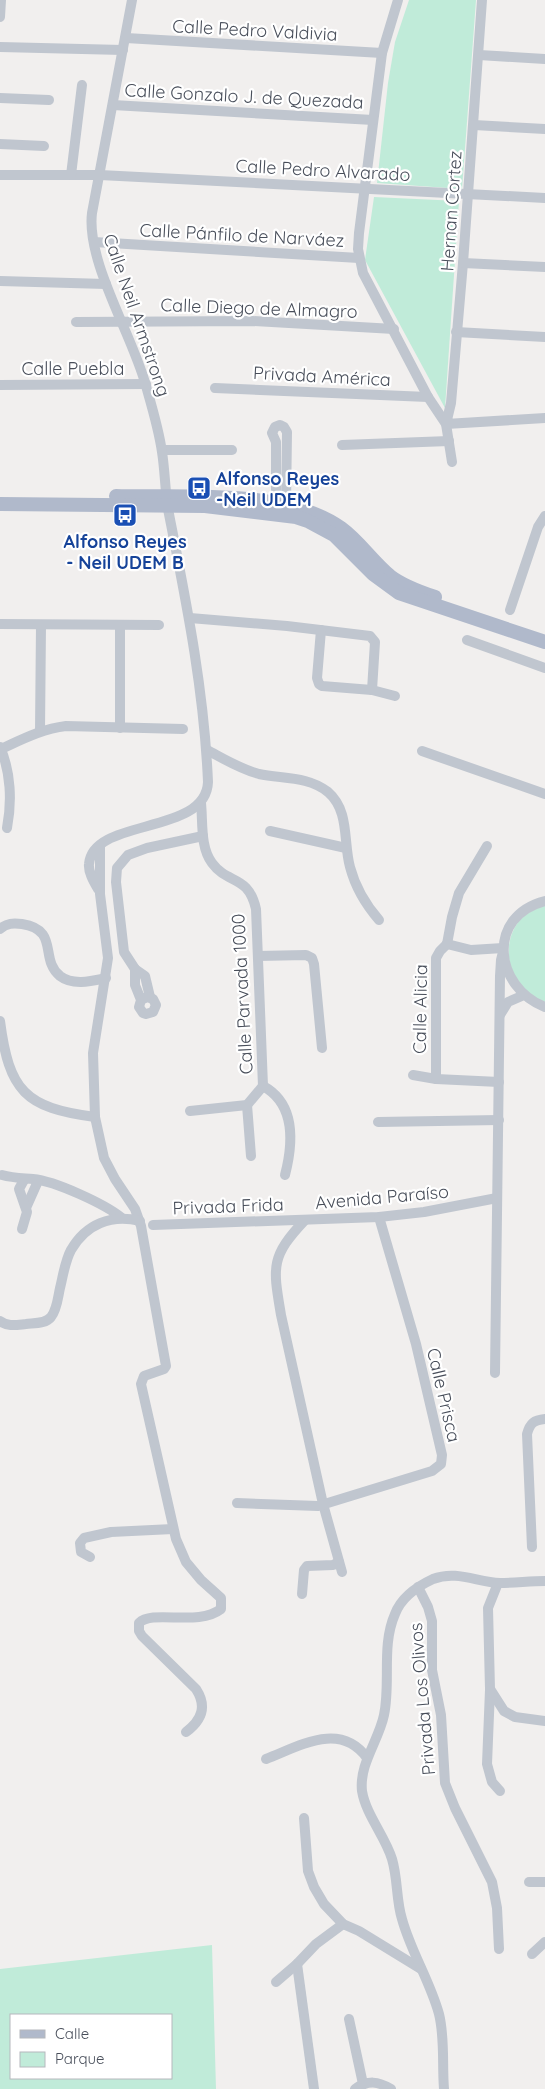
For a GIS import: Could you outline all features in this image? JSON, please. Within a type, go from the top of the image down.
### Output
[{"type":"main road","points":[[0,494],[167,501],[296,517],[308,521],[334,536],[373,574],[399,593],[545,642]]},
{"type":"main road","points":[[0,504],[167,501],[206,496],[281,504],[311,513],[341,528],[380,567],[404,584],[422,592],[545,632]]},
{"type":"street","points":[[0,17],[1,0]]},
{"type":"street","name":"Calle Neil Armstrong","points":[[132,0],[91,223],[94,242],[106,284],[123,321],[146,384],[162,450],[167,501],[190,618],[200,681],[207,750],[208,789],[201,803]]},
{"type":"street","points":[[398,0],[382,54],[359,232],[359,258],[368,286],[394,330],[428,397],[446,424],[452,462]]},
{"type":"street","name":"Hernan Cortez","points":[[446,424],[450,403],[463,263],[482,0]]},
{"type":"street","name":"Calle Pedro Valdivia","points":[[126,38],[382,54]]},
{"type":"street","points":[[0,47],[123,50]]},
{"type":"street","points":[[478,55],[545,59]]},
{"type":"street","points":[[71,175],[82,86]]},
{"type":"street","points":[[0,98],[49,100]]},
{"type":"street","name":"Calle Gonzalo J. de Quezada","points":[[113,104],[373,120]]},
{"type":"street","points":[[474,125],[545,129]]},
{"type":"street","points":[[0,144],[44,146]]},
{"type":"street","name":"Calle Pedro Alvarado","points":[[0,175],[100,175],[545,198]]},
{"type":"street","name":"Calle Pánfilo de Narváez","points":[[94,242],[359,258]]},
{"type":"street","points":[[463,263],[545,267]]},
{"type":"street","points":[[0,281],[106,284]]},
{"type":"street","name":"Calle Diego de Almagro","points":[[76,322],[252,321],[394,330]]},
{"type":"street","points":[[456,332],[545,337]]},
{"type":"street","name":"Calle Puebla","points":[[0,385],[146,384]]},
{"type":"street","name":"Privada América","points":[[215,388],[428,397]]},
{"type":"street","points":[[446,424],[545,418]]},
{"type":"street","points":[[280,425],[284,427],[286,432],[281,504],[276,442],[272,433],[280,425]]},
{"type":"street","points":[[342,446],[449,441]]},
{"type":"street","points":[[162,450],[232,450]]},
{"type":"street","points":[[510,610],[538,527],[545,516]]},
{"type":"street","points":[[190,618],[370,636],[374,639],[372,690]]},
{"type":"street","points":[[0,624],[159,625]]},
{"type":"street","points":[[40,731],[41,625]]},
{"type":"street","points":[[120,626],[120,728]]},
{"type":"street","points":[[321,630],[317,678],[319,684],[322,686],[372,690],[395,696]]},
{"type":"street","points":[[467,640],[545,668]]},
{"type":"street","points":[[7,828],[10,815],[8,776],[0,748],[40,731],[66,726],[183,729]]},
{"type":"street","points":[[207,750],[243,769],[260,774],[311,782],[328,792],[337,801],[343,815],[350,869],[365,901],[379,920]]},
{"type":"street","points":[[422,751],[545,794]]},
{"type":"street","points":[[186,1732],[200,1718],[203,1706],[202,1700],[196,1689],[147,1642],[138,1626],[140,1621],[146,1618],[210,1616],[221,1609],[221,1598],[201,1580],[186,1562],[173,1529],[141,1384],[144,1376],[164,1369],[166,1366],[140,1224],[135,1209],[115,1179],[104,1158],[95,1117],[93,1053],[106,978],[108,946],[100,894],[100,846],[113,837],[193,810],[201,803]]},
{"type":"street","name":"Calle Parvada 1000","points":[[201,803],[204,836],[211,863],[225,876],[244,884],[254,903],[263,1086]]},
{"type":"street","points":[[270,831],[346,848]]},
{"type":"street","points":[[145,998],[145,976],[135,969],[124,952],[116,882],[117,868],[128,856],[146,848],[204,836]]},
{"type":"street","name":"Calle Alicia","points":[[436,1079],[436,958],[447,944],[459,893],[487,846]]},
{"type":"street","points":[[495,1373],[500,965],[508,929],[513,921],[520,913],[542,901]]},
{"type":"street","points":[[0,929],[12,923],[39,929],[44,935],[55,969],[66,979],[81,982],[106,978]]},
{"type":"street","points":[[447,944],[471,950],[503,950]]},
{"type":"street","points":[[503,950],[508,974],[524,995],[545,1007]]},
{"type":"street","points":[[258,956],[306,955],[312,958],[322,1048]]},
{"type":"street","points":[[500,1016],[508,1002],[524,995]]},
{"type":"street","points":[[0,1021],[8,1062],[12,1074],[23,1091],[44,1106],[54,1110],[95,1117]]},
{"type":"street","points":[[413,1075],[436,1079],[499,1082]]},
{"type":"street","points":[[190,1111],[247,1105],[263,1086],[278,1097],[289,1120],[291,1151],[285,1175]]},
{"type":"street","points":[[247,1105],[251,1156]]},
{"type":"street","points":[[378,1122],[498,1120]]},
{"type":"street","points":[[2,1176],[38,1181],[60,1187],[113,1211],[122,1218],[140,1224]]},
{"type":"street","points":[[22,1229],[27,1212],[19,1189],[24,1180]]},
{"type":"street","points":[[26,1208],[38,1181]]},
{"type":"street","name":"Avenida Paraíso","points":[[342,1572],[323,1504],[281,1315],[276,1284],[278,1255],[293,1233],[305,1220],[379,1217],[424,1212],[497,1198]]},
{"type":"street","name":"Calle Prisca","points":[[237,1503],[318,1506],[432,1471],[439,1467],[442,1462],[442,1454],[416,1344],[379,1217]]},
{"type":"street","points":[[0,1321],[6,1325],[13,1326],[50,1319],[55,1308],[70,1251],[94,1225],[103,1221],[122,1218]]},
{"type":"street","name":"Privada Frida","points":[[153,1225],[305,1220]]},
{"type":"street","points":[[532,1547],[527,1434],[531,1424],[541,1420]]},
{"type":"street","points":[[90,1557],[81,1552],[80,1543],[84,1538],[111,1532],[173,1529]]},
{"type":"street","points":[[302,1594],[304,1570],[307,1566],[333,1565],[339,1562]]},
{"type":"street","points":[[444,2089],[441,2022],[432,1992],[402,1920],[392,1859],[363,1796],[362,1780],[367,1758],[384,1716],[388,1642],[391,1626],[395,1613],[401,1604],[418,1587],[440,1577],[473,1577],[498,1583],[545,1580]]},
{"type":"street","points":[[498,1583],[488,1608],[490,1689],[487,1764],[492,1782],[500,1791]]},
{"type":"street","name":"Privada Los Olivos","points":[[418,1587],[428,1607],[432,1622],[432,1670],[441,1715],[446,1783],[455,1808],[492,1882],[497,1908],[499,1949]]},
{"type":"street","points":[[490,1689],[504,1711],[515,1717],[545,1721]]},
{"type":"street","points":[[266,1759],[324,1738],[348,1742],[359,1748],[367,1758]]},
{"type":"street","points":[[304,1818],[310,1880],[324,1904],[343,1924],[421,1969]]},
{"type":"street","points":[[529,1882],[545,1882]]},
{"type":"street","points":[[276,1982],[316,1944],[343,1924]]},
{"type":"street","points":[[532,1954],[545,1942]]},
{"type":"street","points":[[297,1964],[314,2089]]},
{"type":"street","points":[[349,2019],[359,2086],[374,2082],[391,2089]]},
{"type":"green space","points":[[409,0],[476,0],[462,189],[377,183],[388,83],[395,42]]},
{"type":"green space","points":[[374,197],[459,201],[445,408],[365,260]]},
{"type":"green space","points":[[545,905],[545,1002],[534,997],[516,979],[511,968],[509,944],[512,932],[519,921]]},
{"type":"green space","points":[[212,1945],[216,2089],[0,2089],[0,1969]]},
{"type":"place","name":"Alfonso Reyes -Neil UDEM","points":[[199,488]]},
{"type":"place","name":"Alfonso Reyes - Neil UDEM B","points":[[125,515]]}]
